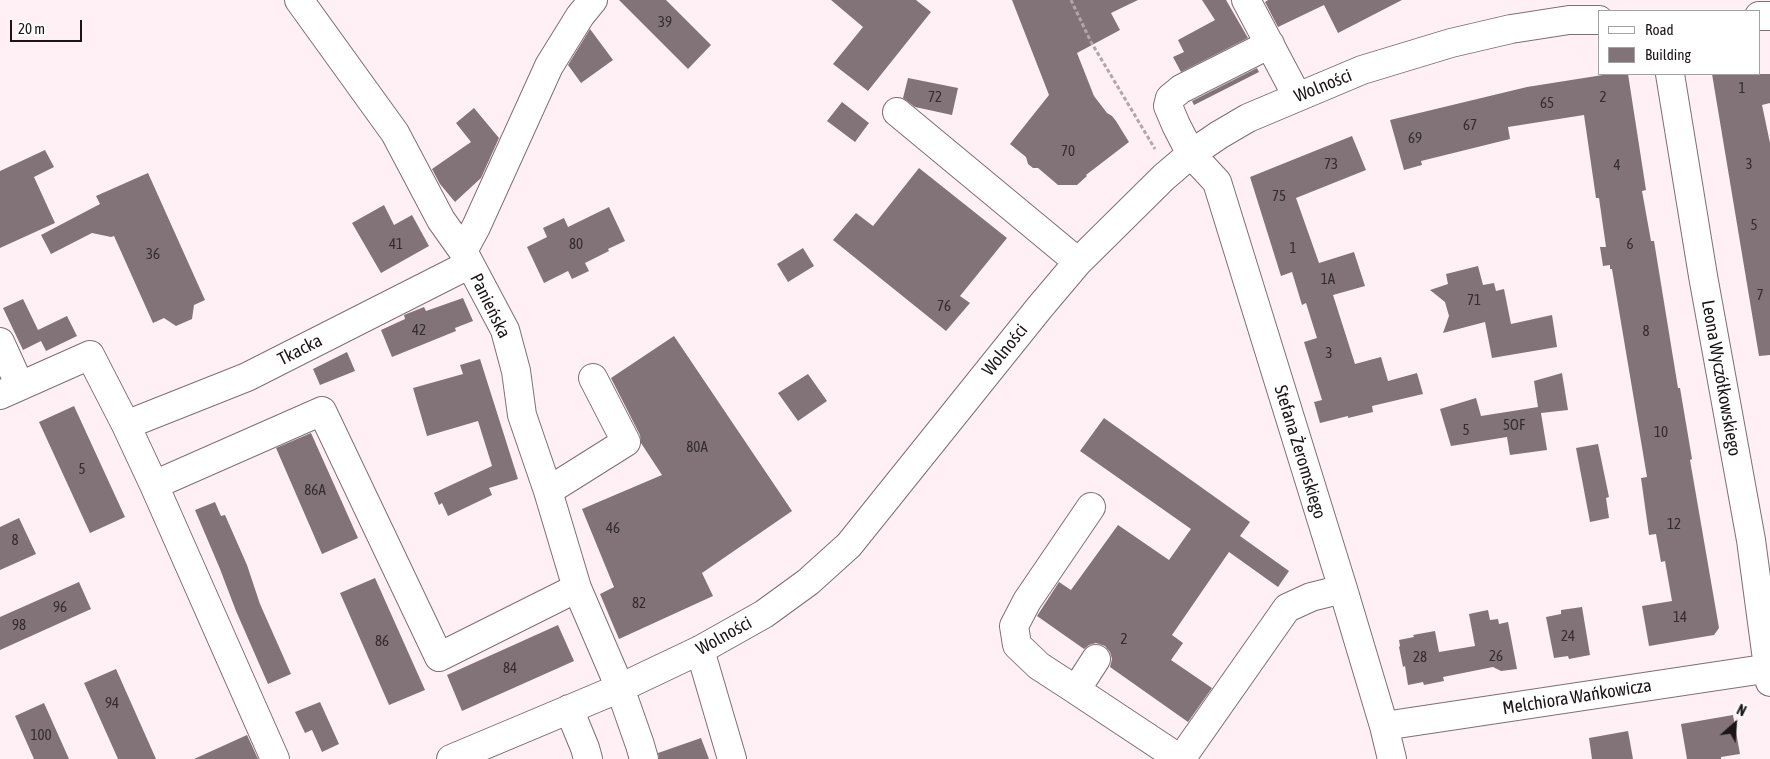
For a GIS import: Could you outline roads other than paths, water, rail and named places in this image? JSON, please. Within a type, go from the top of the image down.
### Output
[{"type":"street","name":"Panieńska","points":[[298,0],[394,133],[441,220],[466,258],[505,330],[516,371],[522,416],[548,491],[577,588],[620,688],[644,759]]},
{"type":"street","points":[[466,258],[476,227],[549,66],[580,16],[593,0]]},
{"type":"street","points":[[1246,0],[1297,96]]},
{"type":"street","name":"Wolności","points":[[451,759],[620,688],[700,650],[764,614],[808,582],[849,545],[1078,262],[1164,177],[1192,154],[1248,118],[1362,70],[1451,43],[1511,29],[1569,20],[1598,20]]},
{"type":"street","name":"Stefana Żeromskiego","points":[[1273,50],[1178,108],[1172,116],[1192,154],[1217,182],[1343,589],[1392,759]]},
{"type":"street","name":"Leona Wyczółkowskiego","points":[[1670,75],[1703,276],[1761,538],[1769,673]]},
{"type":"street","points":[[897,112],[1078,262]]},
{"type":"street","name":"Tkacka","points":[[126,426],[246,377],[466,258]]},
{"type":"street","points":[[0,342],[10,391],[90,354],[154,485],[275,759]]},
{"type":"street","points":[[548,491],[626,442],[593,378]]},
{"type":"street","points":[[154,485],[322,411],[439,657],[577,588]]},
{"type":"street","points":[[1091,507],[1027,600],[1014,626],[1017,645],[1039,666],[1180,759],[1287,608],[1311,597],[1343,589]]},
{"type":"street","points":[[700,650],[732,759]]},
{"type":"street","points":[[1076,690],[1096,659]]},
{"type":"street","name":"Melchiora Wańkowicza","points":[[1384,726],[1769,673]]},
{"type":"street","points":[[570,709],[586,748],[588,759]]}]
